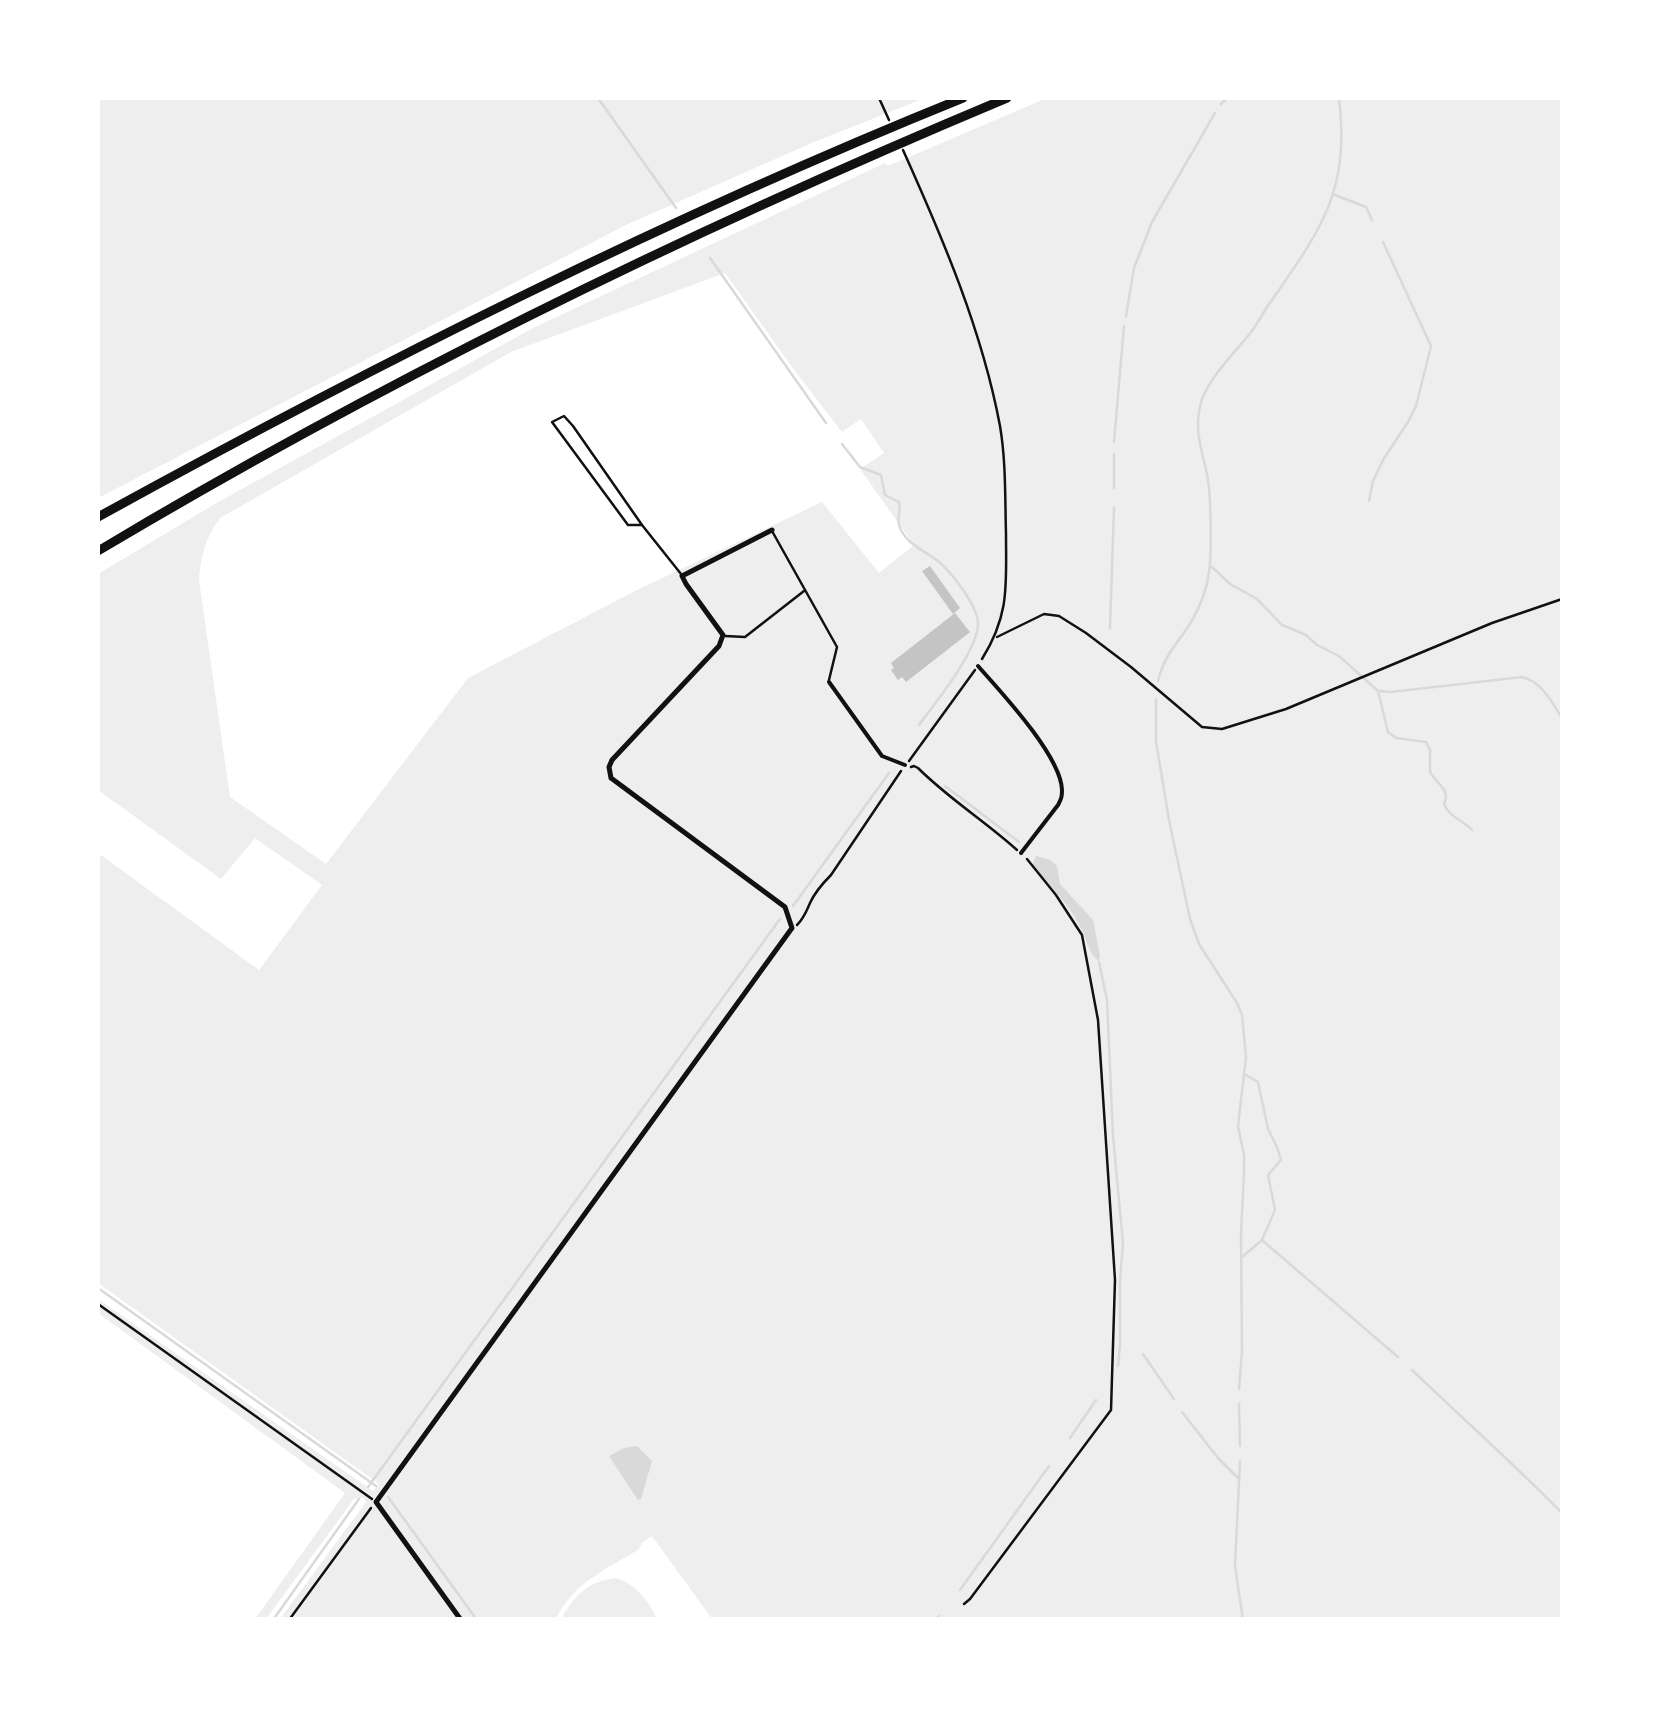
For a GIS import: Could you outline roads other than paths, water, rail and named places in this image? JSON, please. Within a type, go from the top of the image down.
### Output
[{"type":"highway","points":[[98,518],[323,396],[528,293],[719,204],[963,98]]},
{"type":"highway","points":[[98,551],[358,404],[541,308],[848,165],[1007,98]]},
{"type":"street","points":[[461,1620],[376,1502],[792,928],[786,907],[632,795],[610,773],[612,760],[719,646],[723,635],[682,576],[772,530]]},
{"type":"street","points":[[978,666],[1024,719],[1054,765],[1062,786],[1058,806],[1021,853]]},
{"type":"street","points":[[829,682],[882,756],[905,765]]},
{"type":"lane","points":[[642,526],[628,525],[552,422],[564,416],[573,426],[682,576]]},
{"type":"lane","points":[[772,530],[837,647],[829,682]]},
{"type":"lane","points":[[723,635],[745,637],[804,591]]},
{"type":"waterway","points":[[598,98],[676,208]]},
{"type":"waterway","points":[[1221,104],[1227,98]]},
{"type":"waterway","points":[[1158,681],[1168,656],[1197,610],[1208,578],[1209,494],[1198,428],[1202,399],[1318,229],[1336,183],[1341,130],[1339,98]]},
{"type":"waterway","points":[[1126,316],[1134,268],[1152,222],[1215,113]]},
{"type":"waterway","points":[[1335,195],[1366,207],[1372,220]]},
{"type":"waterway","points":[[1369,501],[1383,460],[1416,406],[1431,346],[1383,242]]},
{"type":"waterway","points":[[710,258],[826,423]]},
{"type":"waterway","points":[[1114,442],[1124,326]]},
{"type":"waterway","points":[[842,444],[860,467],[881,475],[885,495],[899,502],[902,531],[950,574],[977,618],[976,636],[963,663],[919,725]]},
{"type":"waterway","points":[[1114,454],[1114,488]]},
{"type":"waterway","points":[[1110,628],[1114,507]]},
{"type":"waterway","points":[[1212,567],[1230,584],[1257,599],[1282,625],[1339,656],[1378,691],[1522,677],[1540,688],[1562,718]]},
{"type":"waterway","points":[[1378,691],[1388,732],[1396,738],[1426,742],[1430,772],[1444,791],[1446,808],[1472,830]]},
{"type":"waterway","points":[[1156,699],[1156,741],[1190,919],[1199,944],[1242,1015],[1246,1057],[1238,1126],[1244,1155],[1239,1389]]},
{"type":"waterway","points":[[793,906],[889,773]]},
{"type":"waterway","points":[[945,786],[1019,842]]},
{"type":"waterway","points":[[368,1487],[780,919]]},
{"type":"waterway","points":[[1099,962],[1107,1000],[1123,1243],[1118,1366]]},
{"type":"waterway","points":[[1242,1257],[1262,1240],[1275,1210],[1268,1175],[1281,1160],[1268,1129],[1258,1082],[1244,1074]]},
{"type":"waterway","points":[[1263,1241],[1398,1357]]},
{"type":"waterway","points":[[98,1288],[376,1486]]},
{"type":"waterway","points":[[1143,1354],[1174,1399]]},
{"type":"waterway","points":[[1412,1370],[1562,1513]]},
{"type":"waterway","points":[[1070,1438],[1096,1400]]},
{"type":"waterway","points":[[1239,1404],[1240,1446]]},
{"type":"waterway","points":[[1182,1412],[1239,1479]]},
{"type":"waterway","points":[[1240,1461],[1235,1566],[1243,1620]]},
{"type":"waterway","points":[[960,1590],[1049,1466]]},
{"type":"waterway","points":[[388,1497],[477,1620]]},
{"type":"waterway","points":[[273,1620],[359,1499]]},
{"type":"waterway","points":[[936,1620],[939,1616]]}]
